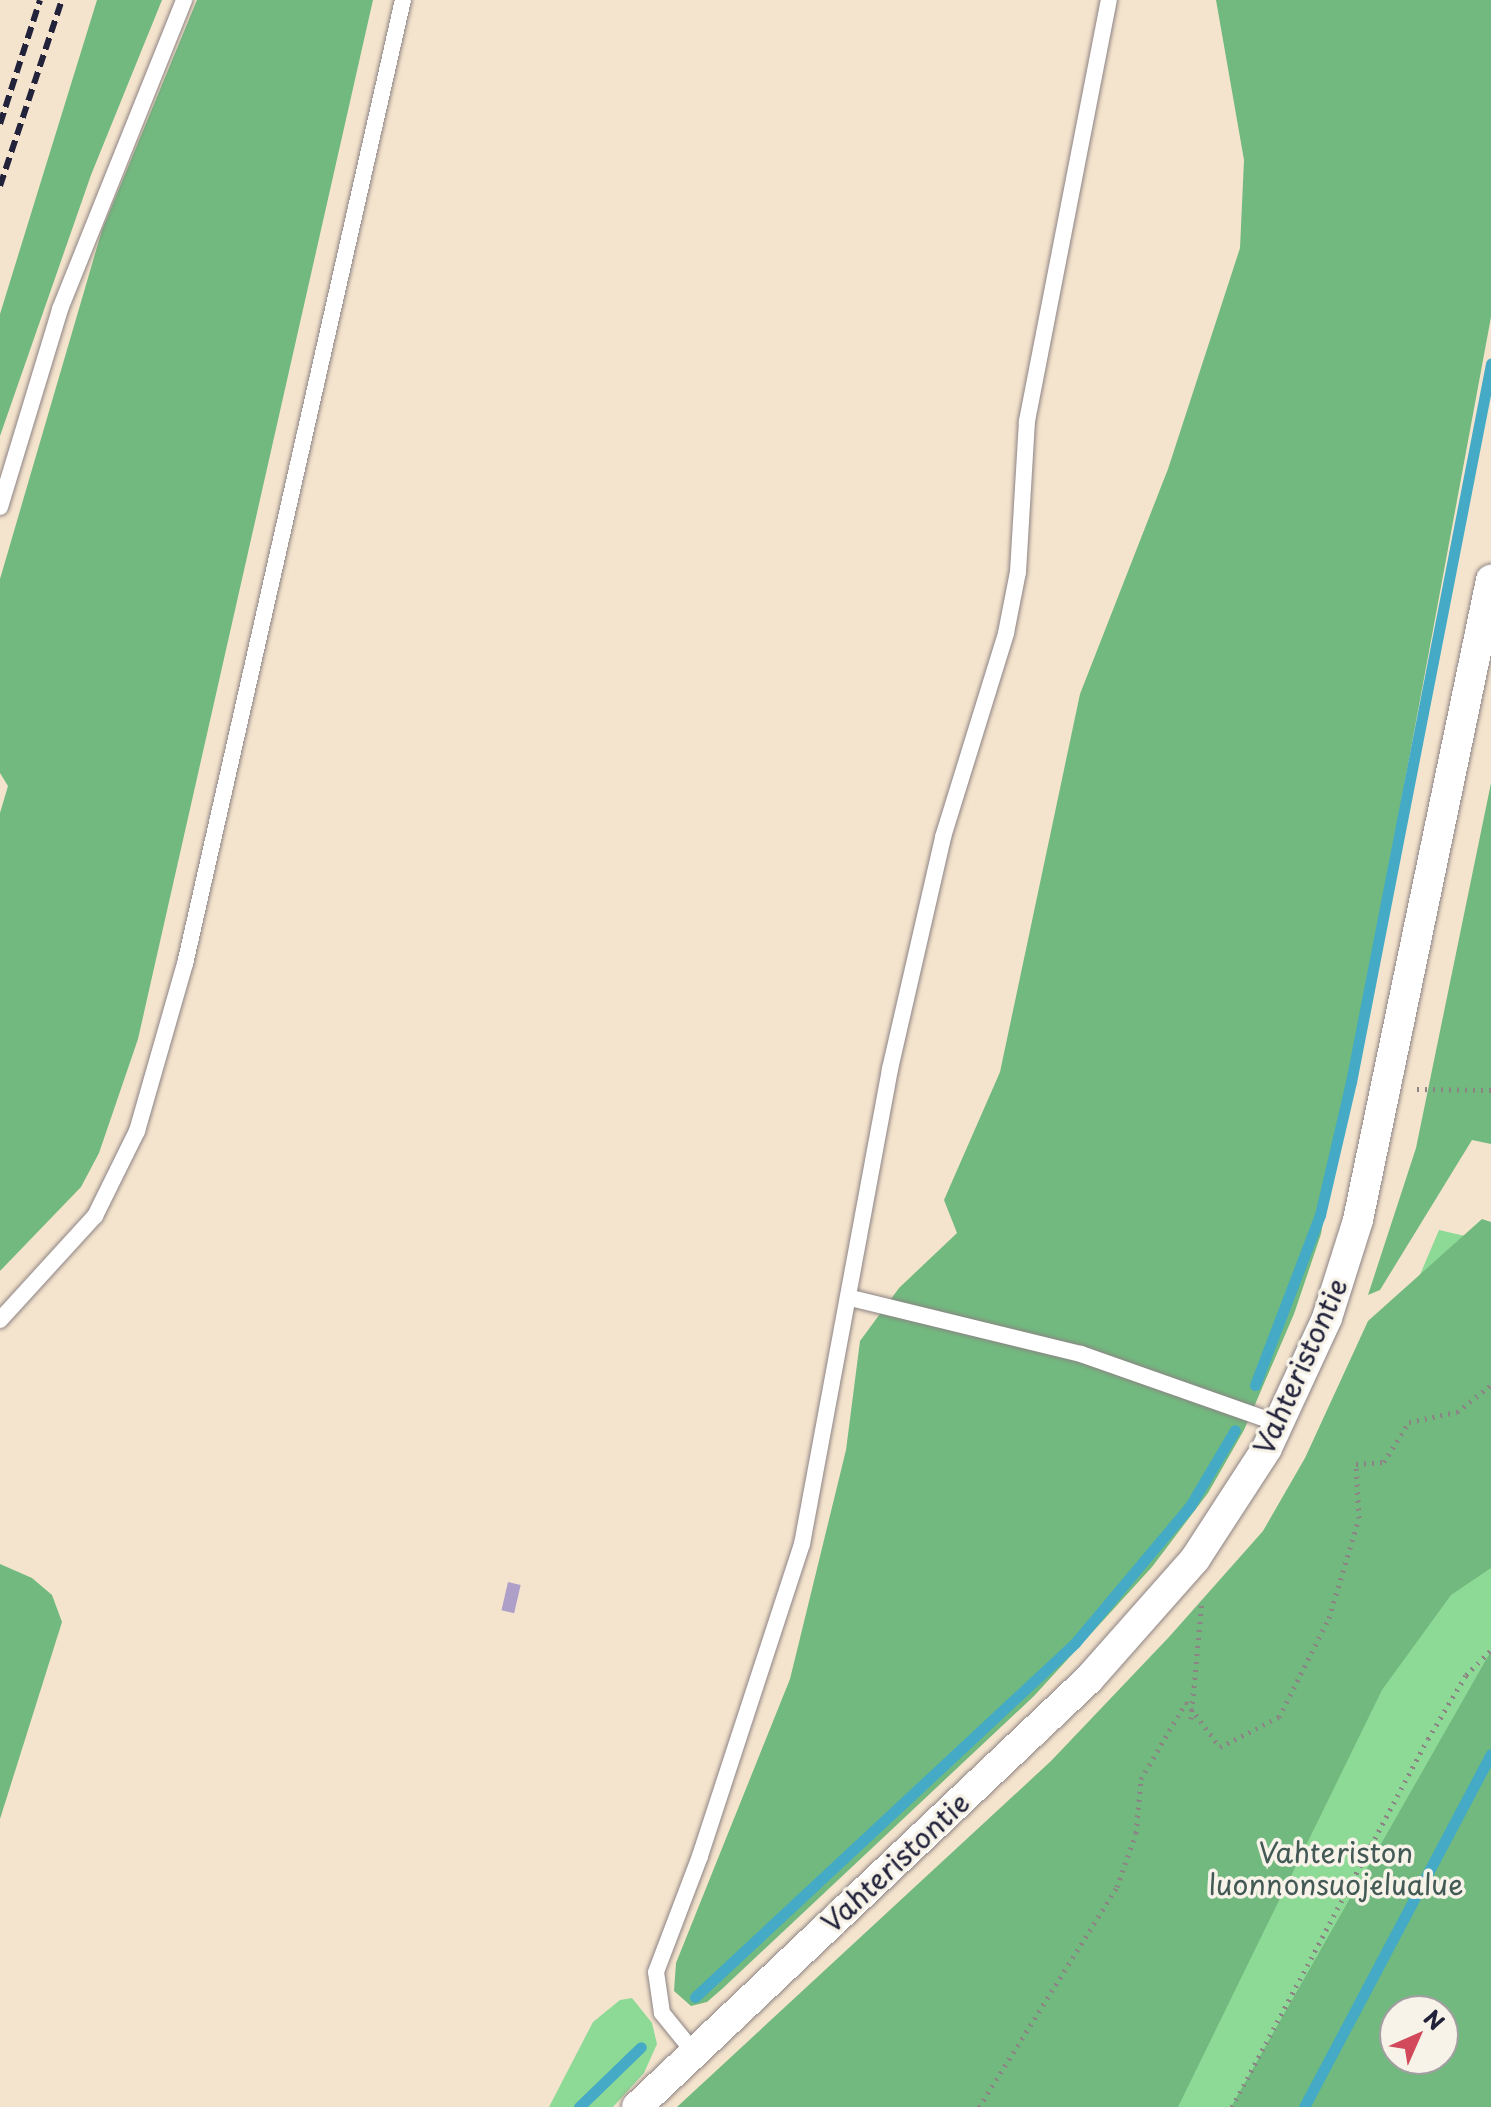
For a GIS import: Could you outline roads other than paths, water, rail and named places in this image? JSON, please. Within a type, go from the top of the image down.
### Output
[{"type":"street","name":"Vahteristontie","points":[[637,2107],[692,2050],[1089,1679],[1207,1540],[1280,1424],[1339,1284],[1388,1090],[1491,580]]},
{"type":"lane","points":[[0,507],[60,309],[184,0]]},
{"type":"lane","points":[[0,1320],[95,1216],[122,1171],[142,1116],[185,964],[286,533],[403,0]]},
{"type":"lane","points":[[692,2050],[662,2013],[656,1972],[700,1856],[802,1544],[851,1298],[890,1069],[936,868],[1006,633],[1018,572],[1027,421],[1109,0]]},
{"type":"lane","points":[[851,1298],[1081,1354],[1280,1424]]},
{"type":"waterway","points":[[1255,1385],[1320,1215],[1351,1082],[1491,364]]},
{"type":"waterway","points":[[695,1997],[1075,1643],[1190,1506],[1235,1430]]},
{"type":"waterway","points":[[1304,2107],[1491,1754]]},
{"type":"waterway","points":[[579,2107],[641,2047]]},
{"type":"railway","points":[[0,124],[40,0]]},
{"type":"railway","points":[[0,186],[62,0]]},
{"type":"park label","name":"Vahteriston luonnonsuojelualue","points":[[1336,1868]]}]
